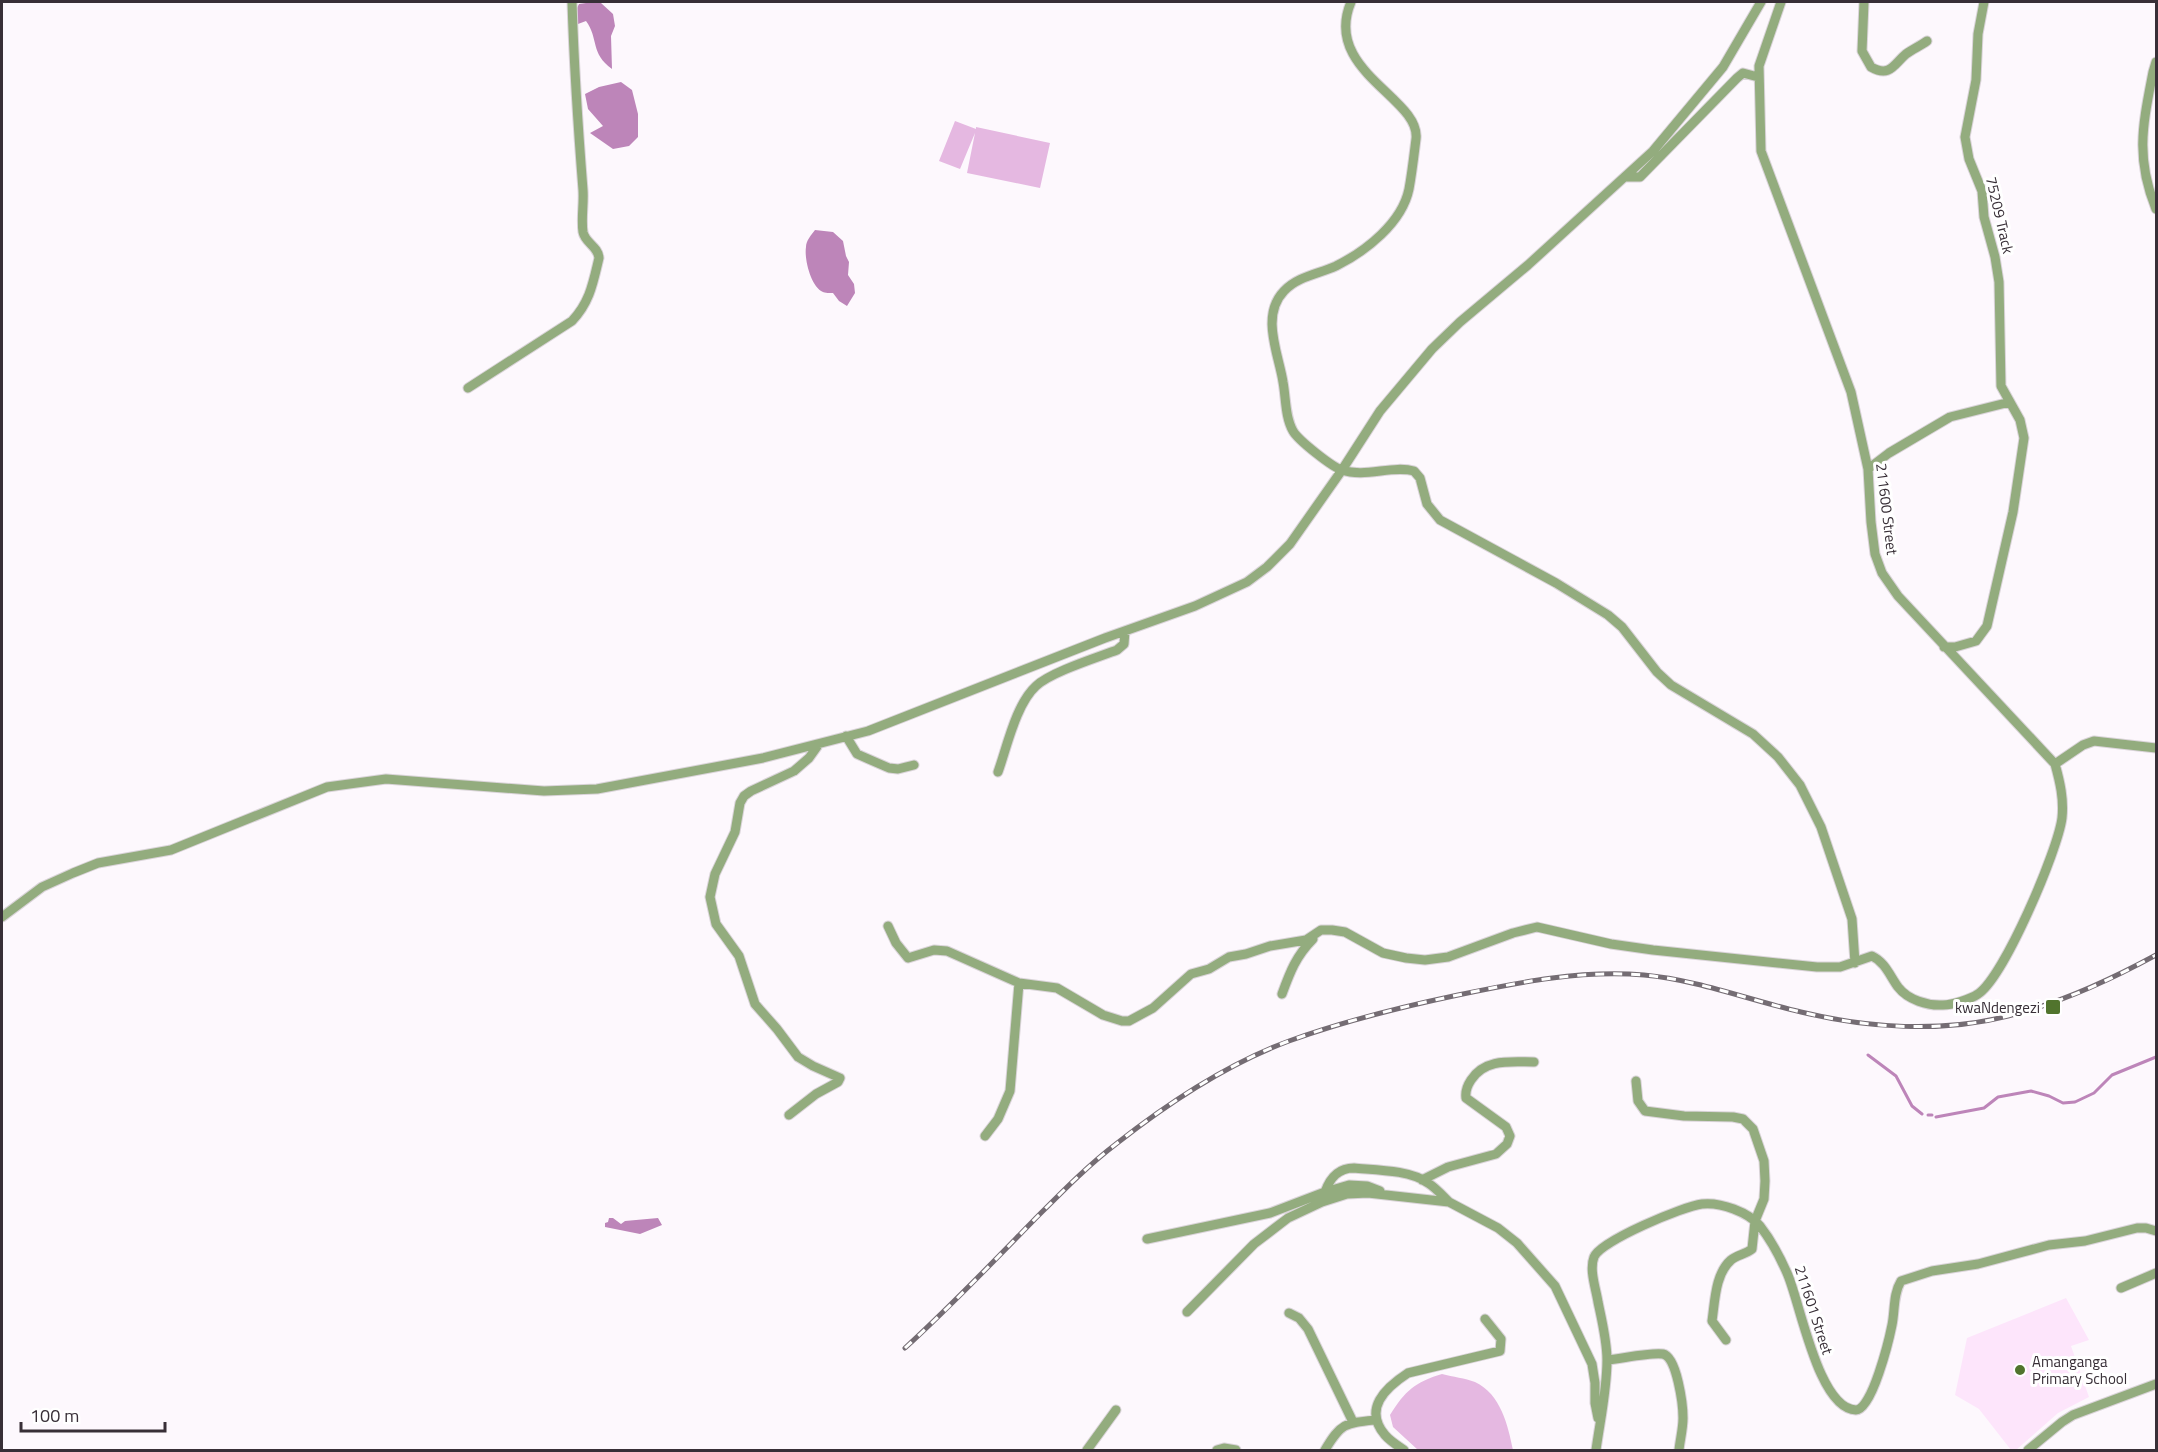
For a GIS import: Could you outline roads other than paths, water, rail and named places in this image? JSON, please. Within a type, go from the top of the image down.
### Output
[{"type":"street","points":[[468,388],[572,321],[587,302],[600,258],[599,252],[583,232],[584,201],[574,73],[572,2]]},
{"type":"street","points":[[1351,2],[1346,18],[1348,38],[1353,53],[1361,67],[1411,118],[1416,131],[1409,189],[1398,214],[1374,241],[1335,266],[1293,283],[1283,291],[1278,300],[1273,313],[1274,346],[1282,372],[1288,419],[1292,430],[1304,444],[1342,470],[1378,473],[1414,471],[1420,478],[1427,504],[1440,520],[1556,583],[1608,615],[1622,627],[1657,672],[1671,685],[1753,734],[1778,757],[1800,785],[1821,827],[1852,919],[1855,963]]},
{"type":"street","points":[[2,917],[42,887],[98,863],[171,850],[327,787],[386,779],[543,791],[597,789],[752,760],[868,731],[1225,593],[1247,582],[1268,567],[1290,544],[1380,411],[1432,349],[1460,322],[1528,266],[1653,151],[1723,67],[1761,2]]},
{"type":"street","name":"211600 Street","points":[[1781,2],[1762,53],[1758,77],[1761,151],[1851,392],[1868,469],[1875,554],[1882,573],[1898,596],[2055,764]]},
{"type":"street","points":[[1864,2],[1862,51],[1871,67],[1884,71],[1894,68],[1907,53],[1926,41]]},
{"type":"street","name":"75209 Track","points":[[1944,647],[1970,644],[1976,641],[1987,626],[2013,512],[2024,438],[2020,420],[2004,394],[2000,376],[2000,300],[1995,257],[1984,217],[1982,191],[1969,159],[1965,137],[1976,80],[1978,34],[1984,2]]},
{"type":"street","points":[[2157,62],[2144,119],[2142,156],[2147,184],[2157,209]]},
{"type":"street","points":[[1625,177],[1640,177],[1737,78],[1743,74],[1758,77]]},
{"type":"street","points":[[1868,469],[1889,453],[1950,417],[2010,402]]},
{"type":"street","points":[[998,772],[1019,714],[1029,694],[1036,686],[1055,674],[1117,650],[1124,644],[1125,631]]},
{"type":"street","points":[[846,736],[857,754],[889,768],[898,769],[914,765]]},
{"type":"street","points":[[888,926],[896,943],[908,958],[934,950],[948,951],[1019,983],[1057,988],[1103,1015],[1122,1021],[1129,1021],[1153,1008],[1191,974],[1209,969],[1229,957],[1270,946],[1306,940],[1321,930],[1345,932],[1383,953],[1425,960],[1448,957],[1513,933],[1537,927],[1611,944],[1653,950],[1817,967],[1840,967],[1872,956],[1879,959],[1899,989],[1915,1000],[1945,1006],[1977,995],[1994,978],[2004,961],[2056,844],[2062,820],[2063,803],[2055,764],[2083,745],[2094,741],[2157,748]]},
{"type":"street","points":[[789,1115],[816,1094],[838,1082],[840,1078],[798,1057],[755,1004],[739,956],[716,924],[710,897],[711,887],[735,832],[740,803],[744,796],[794,771],[809,758],[819,744]]},
{"type":"street","points":[[1282,994],[1296,958],[1321,930]]},
{"type":"street","points":[[985,1136],[998,1119],[1010,1091],[1019,983]]},
{"type":"street","points":[[1422,1180],[1448,1167],[1496,1154],[1507,1144],[1510,1136],[1506,1127],[1466,1098],[1467,1086],[1480,1070],[1491,1064],[1534,1062]]},
{"type":"street","points":[[1636,1081],[1638,1101],[1645,1111],[1684,1116],[1733,1117],[1749,1123],[1753,1129],[1764,1161],[1764,1199],[1755,1221],[1752,1249],[1731,1260],[1719,1281],[1712,1321],[1726,1340]]},
{"type":"street","points":[[1325,1192],[1331,1178],[1349,1168],[1389,1171],[1422,1180],[1449,1202],[1498,1228],[1516,1243],[1555,1286],[1592,1364],[1595,1410],[1599,1423]]},
{"type":"street","points":[[1146,1239],[1270,1213],[1350,1185],[1358,1184],[1388,1195]]},
{"type":"street","points":[[1186,1312],[1254,1244],[1288,1218],[1322,1202],[1347,1194],[1388,1195],[1449,1202]]},
{"type":"street","name":"211601 Street","points":[[1596,1450],[1607,1360],[1593,1260],[1600,1248],[1681,1210],[1701,1204],[1718,1204],[1755,1221],[1769,1239],[1788,1274],[1816,1366],[1833,1395],[1846,1407],[1854,1410],[1863,1407],[1869,1397],[1881,1365],[1892,1324],[1897,1288],[1901,1281],[1932,1271],[1977,1264],[2049,1245],[2085,1241],[2137,1228],[2157,1231]]},
{"type":"street","points":[[2121,1288],[2157,1273]]},
{"type":"street","points":[[1289,1313],[1299,1318],[1308,1329],[1353,1422]]},
{"type":"street","points":[[1404,1450],[1385,1436],[1376,1420],[1374,1411],[1382,1396],[1396,1381],[1408,1374],[1500,1352],[1501,1339],[1485,1319]]},
{"type":"street","points":[[1607,1360],[1661,1354],[1669,1359],[1675,1370],[1682,1401],[1679,1450]]},
{"type":"street","points":[[2028,1450],[2073,1415],[2157,1384]]},
{"type":"street","points":[[1087,1450],[1116,1410]]},
{"type":"street","points":[[1324,1450],[1343,1425],[1376,1420]]},
{"type":"street","points":[[1217,1450],[1224,1448],[1236,1450]]},
{"type":"waterway","points":[[1868,1055],[1896,1076],[1912,1106],[1922,1114]]},
{"type":"waterway","points":[[1936,1117],[1984,1108],[1998,1097],[2031,1091],[2063,1103],[2075,1102],[2094,1093],[2112,1075],[2156,1057]]},
{"type":"railway","points":[[905,1348],[1074,1181],[1136,1129],[1177,1099],[1243,1061],[1289,1041],[1331,1027],[1415,1004],[1504,986],[1550,978],[1597,974],[1644,975],[1684,981],[1801,1012],[1852,1022],[1904,1026],[1957,1025],[2008,1016],[2066,998],[2156,955]]},
{"type":"place","name":"kwaNdengezi","points":[[2053,1007]]},
{"type":"place","name":"Amanganga Primary School","points":[[2020,1370]]}]
